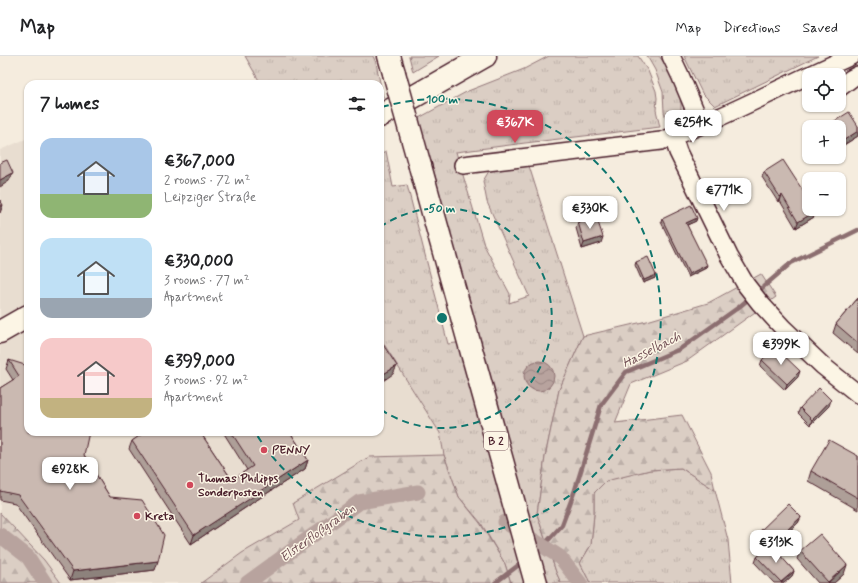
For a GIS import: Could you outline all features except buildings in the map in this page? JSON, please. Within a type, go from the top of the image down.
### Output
[{"type":"main road","points":[[384,114],[485,56]]},
{"type":"main road","name":"B 2","points":[[392,65],[536,583]]},
{"type":"main road","points":[[0,332],[24,318]]},
{"type":"street","points":[[671,56],[700,125]]},
{"type":"street","points":[[824,68],[850,56]]},
{"type":"street","points":[[846,83],[858,75]]},
{"type":"street","points":[[463,165],[661,141],[674,137],[802,78]]},
{"type":"street","points":[[674,137],[678,152],[729,256],[746,286],[784,328],[823,366],[858,394]]},
{"type":"shaded area","points":[[24,140],[24,436],[384,436],[384,344],[440,433],[444,455],[369,457],[293,503],[299,520],[242,553],[201,583],[61,583],[44,560],[0,513],[0,150]]},
{"type":"green space","points":[[245,56],[373,56],[380,80],[259,80]]},
{"type":"green space","points":[[409,56],[439,56],[413,72]]},
{"type":"green space","points":[[549,56],[638,56],[648,71],[656,91],[656,110],[660,127],[456,152],[484,245],[510,294],[509,303],[529,296],[487,202],[483,181],[489,171],[529,166],[583,336],[559,390],[545,457],[537,514],[561,583],[511,583],[505,564],[481,523],[459,497],[444,455],[440,433],[384,344],[384,152],[386,151],[393,187],[407,185],[448,344],[478,340],[431,161],[417,119],[468,91],[524,69]]},
{"type":"green space","points":[[647,56],[659,56],[667,67],[681,98],[681,118],[668,125],[664,112],[663,92],[655,70]]},
{"type":"green space","points":[[684,56],[818,56],[715,106],[702,93]]},
{"type":"green space","points":[[761,274],[776,297],[687,361],[631,384],[615,423],[682,415],[711,472],[715,490],[681,468],[650,470],[606,481],[594,493],[594,514],[591,545],[580,563],[590,583],[561,583],[537,514],[545,457],[559,390],[583,336],[647,321],[708,303]]},
{"type":"green space","points":[[444,455],[459,497],[480,523],[505,564],[511,583],[201,583],[242,553],[299,520],[293,503],[369,457]]},
{"type":"green space","points":[[681,468],[715,490],[728,540],[732,583],[590,583],[580,563],[591,545],[594,514],[594,493],[606,480],[650,470]]},
{"type":"green space","points":[[0,513],[44,560],[61,583],[0,583]]},
{"type":"water","points":[[539,361],[550,365],[554,376],[550,387],[539,391],[528,387],[524,376],[528,365]]},
{"type":"waterway","name":"Hasselbach","points":[[756,293],[791,263],[858,230]]},
{"type":"waterway","name":"Hasselbach","points":[[533,554],[543,546],[562,525],[575,490],[601,405],[626,372],[680,349],[751,297]]},
{"type":"waterway","name":"Elsterfloßgraben","points":[[247,583],[359,502],[418,492]]},
{"type":"waterway","name":"Elsterfloßgraben","points":[[505,522],[560,557],[580,583]]},
{"type":"waterway","name":"Elsterfloßgraben","points":[[0,535],[28,557],[45,583]]},
{"type":"waterway","name":"Hasselbach","points":[[495,583],[524,561]]},
{"type":"place","name":"PENNY","points":[[264,450]]},
{"type":"place","name":"Thomas Philipps Sonderposten","points":[[190,485]]},
{"type":"place","name":"Kreta","points":[[137,516]]}]
